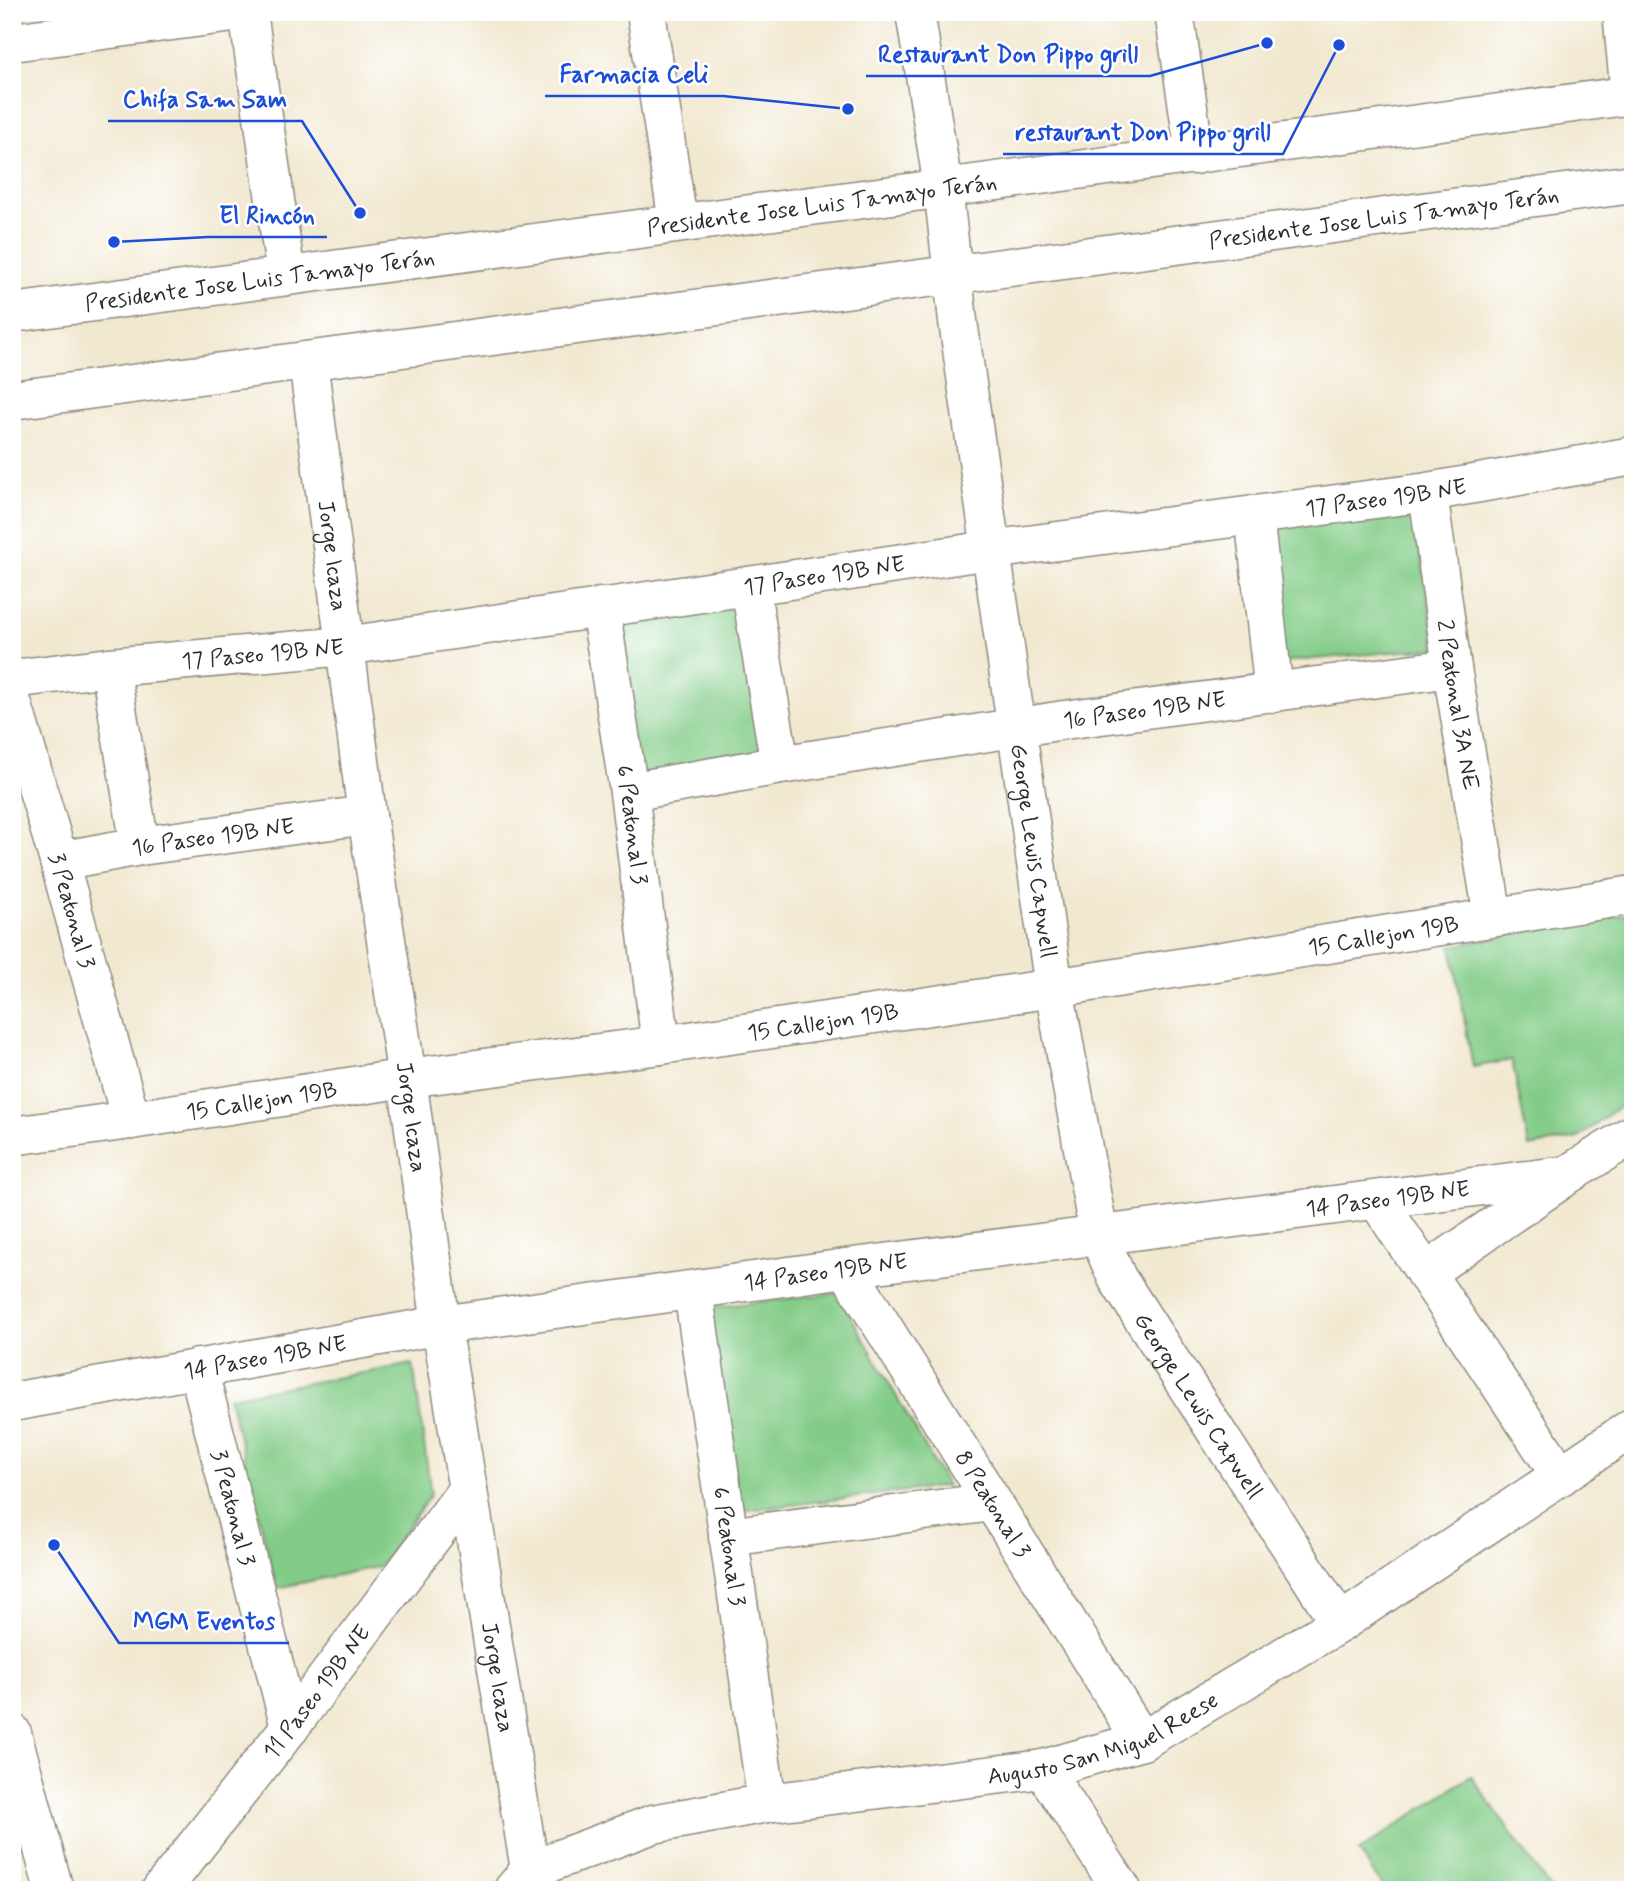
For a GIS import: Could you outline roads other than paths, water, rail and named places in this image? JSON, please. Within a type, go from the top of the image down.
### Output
[{"type":"street","points":[[21,32],[241,12]]},
{"type":"street","points":[[248,12],[286,276]]},
{"type":"street","points":[[646,12],[678,223]]},
{"type":"street","name":"George Lewis Capwell","points":[[915,12],[943,187],[990,550],[1054,988],[1099,1236],[1117,1279],[1340,1623]]},
{"type":"street","points":[[1174,12],[1195,156]]},
{"type":"street","points":[[1622,12],[1631,95]]},
{"type":"street","name":"Presidente Jose Luis Tamayo Terán","points":[[12,313],[943,187],[1195,156],[1631,95]]},
{"type":"street","name":"Presidente Jose Luis Tamayo Terán","points":[[12,400],[1633,184]]},
{"type":"street","name":"Jorge Icaza","points":[[308,361],[367,815],[441,1325],[468,1489],[521,1880]]},
{"type":"street","name":"17 Paseo 19B NE","points":[[12,679],[110,667],[346,646],[990,550],[1427,492],[1633,456]]},
{"type":"street","name":"2 Peatonal 3A NE","points":[[1427,492],[1452,668],[1493,917]]},
{"type":"street","points":[[1254,515],[1274,693]]},
{"type":"street","points":[[750,586],[780,765]]},
{"type":"street","name":"6 Peatonal 3","points":[[600,607],[629,792],[661,1045]]},
{"type":"street","points":[[110,667],[140,846]]},
{"type":"street","name":"16 Paseo 19B NE","points":[[629,792],[1063,720],[1452,668]]},
{"type":"street","name":"3 Peatonal 3","points":[[12,702],[131,1120]]},
{"type":"street","name":"16 Paseo 19B NE","points":[[59,861],[140,846],[367,815]]},
{"type":"street","name":"15 Callejon 19B","points":[[12,1136],[1054,988],[1633,895]]},
{"type":"street","name":"14 Paseo 19B NE","points":[[12,1402],[441,1325],[846,1268],[1567,1175],[1633,1133]]},
{"type":"street","points":[[1426,1273],[1567,1175]]},
{"type":"street","points":[[1377,1200],[1561,1475]]},
{"type":"street","name":"8 Peatonal 3","points":[[846,1268],[1142,1741]]},
{"type":"street","name":"6 Peatonal 3","points":[[693,1290],[767,1803]]},
{"type":"street","name":"3 Peatonal 3","points":[[198,1368],[290,1727]]},
{"type":"street","name":"Augusto San Miguel Reese","points":[[521,1880],[653,1824],[767,1803],[1043,1769],[1142,1741],[1340,1623],[1633,1427]]},
{"type":"street","name":"11 Paseo 19B NE","points":[[161,1890],[290,1727],[468,1489]]},
{"type":"street","points":[[728,1537],[992,1502]]},
{"type":"street","points":[[12,1733],[54,1890]]},
{"type":"street","points":[[1043,1769],[1122,1890]]},
{"type":"place","name":"Restaurant Don Pippo grill","points":[[1267,43]]},
{"type":"place","name":"restaurant Don Pippo grill","points":[[1339,45]]},
{"type":"place","name":"Farmacia Celi","points":[[848,109]]},
{"type":"place","name":"Chifa Sam Sam","points":[[360,213]]},
{"type":"place","name":"El Rincón","points":[[114,242]]},
{"type":"place","name":"MGM Eventos","points":[[54,1545]]}]
